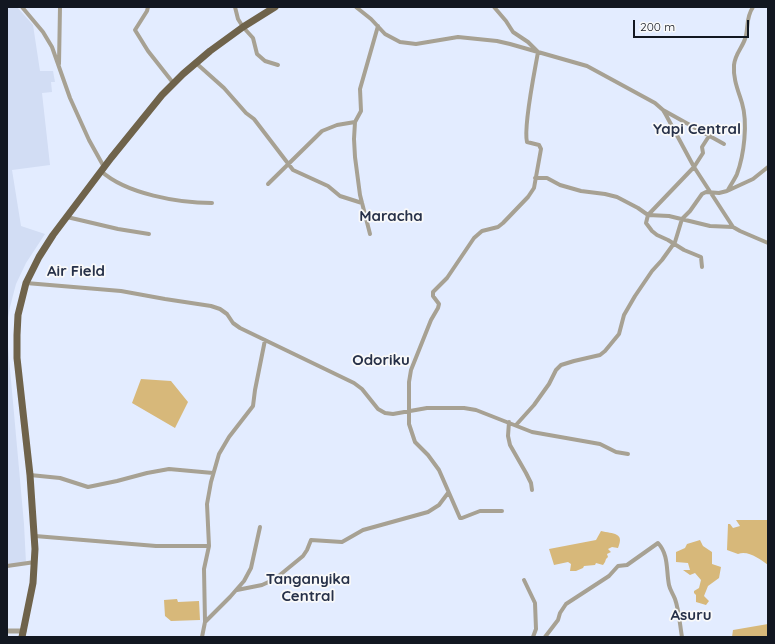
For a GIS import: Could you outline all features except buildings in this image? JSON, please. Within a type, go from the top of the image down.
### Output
[{"type":"main road","points":[[23,634],[33,583],[35,562],[35,536],[30,475],[17,358],[18,315],[26,283],[39,257],[67,216],[162,95],[219,44],[275,7]]},
{"type":"street","points":[[22,7],[44,32],[52,48],[70,98],[108,178],[141,192],[177,201],[212,203]]},
{"type":"street","points":[[59,66],[60,7]]},
{"type":"street","points":[[148,7],[135,30],[174,84]]},
{"type":"street","points":[[235,7],[238,19],[252,38],[257,54],[265,61],[278,65]]},
{"type":"street","points":[[356,7],[385,34],[394,40],[405,43],[423,43],[458,37],[497,41],[587,66],[655,103],[663,110],[724,144]]},
{"type":"street","points":[[494,7],[513,32],[528,42],[538,52]]},
{"type":"street","points":[[727,190],[734,180],[739,168],[743,148],[744,131],[744,109],[735,81],[734,63],[738,51],[745,40],[748,16],[753,7]]},
{"type":"street","points":[[370,234],[362,203],[355,157],[355,122],[361,111],[360,90],[378,26]]},
{"type":"street","points":[[502,511],[480,511],[460,518],[435,464],[413,439],[409,424],[409,382],[411,370],[431,320],[438,307],[438,302],[433,296],[433,292],[447,278],[474,238],[482,231],[498,227],[528,197],[535,186],[535,178],[541,149],[539,145],[528,142],[526,136],[538,52]]},
{"type":"street","points":[[196,63],[213,80],[224,88],[246,113],[254,119],[288,163],[299,173],[328,186],[340,196],[362,203]]},
{"type":"street","points":[[663,110],[694,167],[733,227]]},
{"type":"street","points":[[268,184],[322,131],[333,126],[355,122]]},
{"type":"street","points":[[702,266],[701,257],[684,250],[652,231],[646,223],[648,216],[694,167],[703,153],[702,147],[709,136]]},
{"type":"street","points":[[516,425],[534,405],[549,384],[556,370],[561,366],[603,354],[618,334],[624,315],[635,296],[674,243],[678,235],[682,219],[690,212],[702,194],[706,192],[719,193],[727,190],[753,179],[768,167]]},
{"type":"street","points":[[535,178],[546,178],[560,185],[580,191],[617,197],[633,205],[648,216],[663,215],[710,226],[733,227],[768,243]]},
{"type":"street","points":[[67,216],[118,229],[149,234]]},
{"type":"street","points":[[26,283],[121,291],[211,306],[220,309],[227,314],[233,323],[240,328],[354,383],[362,389],[378,409],[385,413],[393,414],[439,407],[476,410],[532,432],[600,444],[616,452],[628,454]]},
{"type":"street","points":[[202,637],[205,622],[204,569],[209,546],[207,504],[208,491],[219,454],[229,437],[253,406],[265,340]]},
{"type":"street","points":[[509,422],[508,436],[510,445],[526,472],[531,483],[532,490]]},
{"type":"street","points":[[30,475],[60,478],[88,487],[169,469],[213,473]]},
{"type":"street","points":[[237,590],[262,585],[275,578],[303,556],[311,540],[342,542],[363,530],[428,512],[439,505],[448,493]]},
{"type":"street","points":[[205,622],[244,581],[251,568],[260,528]]},
{"type":"street","points":[[35,536],[156,546],[209,546]]},
{"type":"street","points":[[545,637],[558,620],[560,613],[566,604],[609,576],[618,566],[627,565],[658,543],[664,552],[667,565],[668,583],[675,600],[682,637]]},
{"type":"street","points":[[7,566],[35,562]]},
{"type":"street","points":[[524,580],[535,603],[536,629],[533,637]]},
{"type":"street","points":[[7,631],[23,634]]},
{"type":"shaded area","points":[[7,7],[17,7],[33,25],[40,71],[53,71],[55,82],[51,82],[52,92],[42,93],[50,165],[12,170],[21,226],[45,234],[26,263],[16,284],[7,323]]},
{"type":"shaded area","points":[[7,323],[26,563],[7,566]]},
{"type":"shaded area","points":[[141,379],[171,381],[188,402],[175,428],[132,403]]},
{"type":"shaded area","points":[[736,520],[768,520],[768,565],[750,554],[738,554],[727,550],[728,524],[730,524],[733,528],[740,526]]},
{"type":"shaded area","points":[[601,531],[613,533],[619,536],[620,539],[618,548],[612,547],[608,549],[611,552],[607,554],[608,557],[603,565],[596,563],[595,565],[584,566],[576,571],[570,571],[571,564],[568,562],[554,565],[549,549],[596,540]]},
{"type":"shaded area","points":[[700,540],[703,546],[712,552],[712,564],[721,567],[719,578],[708,586],[704,596],[709,601],[706,605],[696,602],[696,595],[694,593],[694,591],[699,588],[701,580],[695,573],[690,575],[683,570],[690,570],[688,563],[676,562],[676,552],[685,548],[687,544]]},
{"type":"shaded area","points":[[177,599],[178,602],[199,601],[200,620],[171,621],[165,616],[164,600]]},
{"type":"shaded area","points":[[768,624],[768,637],[732,637],[733,630]]},
{"type":"district","name":"Yapi Central","points":[[697,129]]},
{"type":"district","name":"Maracha","points":[[391,216]]},
{"type":"district","name":"Air Field","points":[[76,271]]},
{"type":"district","name":"Odoriku","points":[[381,360]]},
{"type":"district","name":"Tanganyika Central","points":[[308,588]]},
{"type":"district","name":"Asuru","points":[[691,615]]}]
